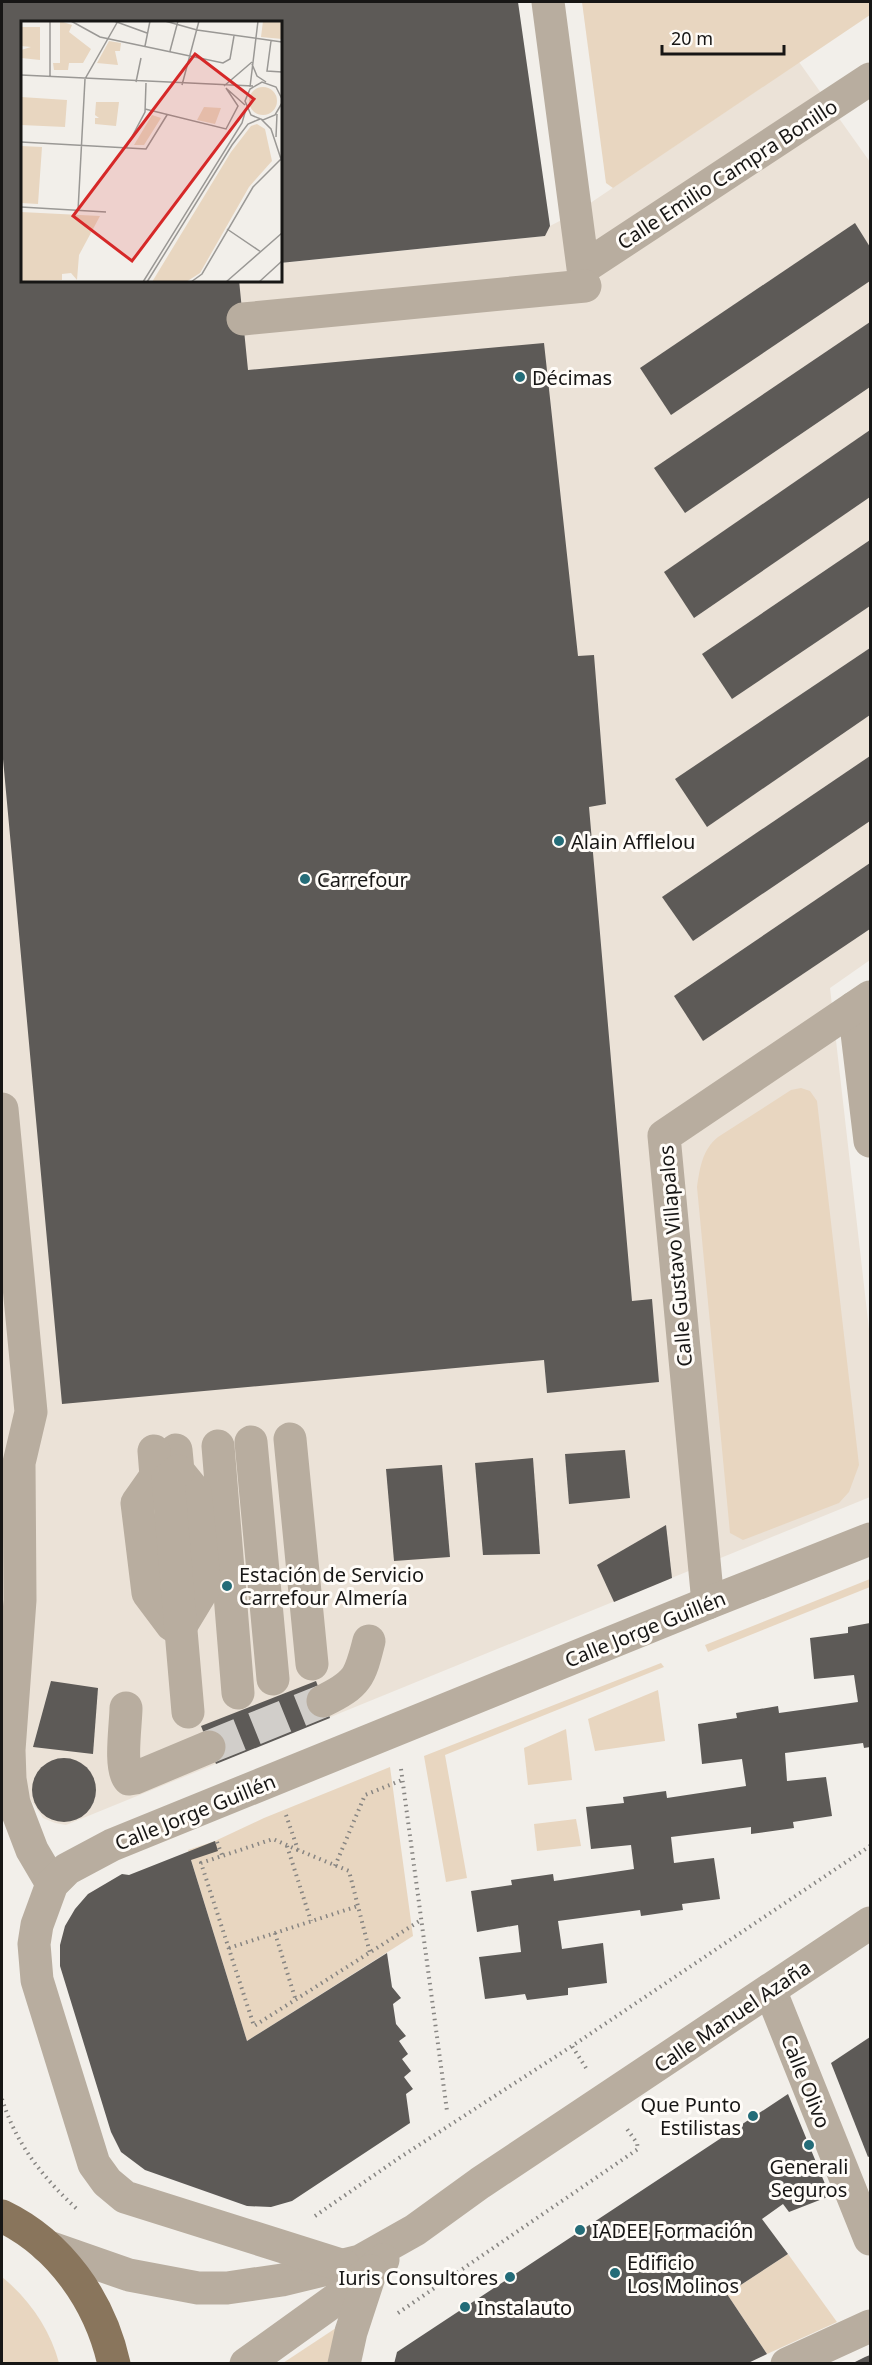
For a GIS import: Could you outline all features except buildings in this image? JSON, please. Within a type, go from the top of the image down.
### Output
[{"type":"main road","points":[[3,2214],[46,2246],[86,2293],[100,2320],[114,2364]]},
{"type":"street","points":[[243,319],[584,277],[548,2]]},
{"type":"street","name":"Calle Emilio Campra Bonillo","points":[[584,277],[866,90]]},
{"type":"street","name":"Calle Gustavo Villapalos","points":[[708,1603],[664,1136],[862,1003]]},
{"type":"street","name":"Calle Gustavo Villapalos","points":[[862,1003],[870,1142]]},
{"type":"street","points":[[2,1109],[31,1412],[19,1463],[20,1600],[9,1750],[10,1779],[14,1803],[22,1825],[32,1850],[52,1884],[34,1944],[38,1980],[94,2164],[107,2182],[125,2197],[357,2269],[351,2332],[344,2364]]},
{"type":"street","points":[[290,1439],[312,1664]]},
{"type":"street","points":[[251,1442],[273,1679]]},
{"type":"street","points":[[218,1446],[238,1693]]},
{"type":"street","points":[[179,1629],[172,1625],[148,1593],[137,1503],[166,1464],[195,1492],[205,1586],[179,1629],[188,1712]]},
{"type":"street","name":"Calle Jorge Guillén","points":[[52,1884],[67,1869],[111,1845],[870,1539]]},
{"type":"street","points":[[323,1701],[357,1679],[369,1641]]},
{"type":"street","points":[[126,1708],[124,1765],[129,1779],[209,1748]]},
{"type":"street","name":"Calle Manuel Azaña","points":[[246,2364],[381,2251],[870,1923]]},
{"type":"street","name":"Calle Olivo","points":[[770,1990],[859,2177],[870,2239]]},
{"type":"street","name":"Calle Manuel Azaña","points":[[46,2246],[121,2272],[198,2288],[245,2286],[357,2269]]},
{"type":"street","points":[[787,2364],[870,2326]]},
{"type":"path","points":[[401,1768],[447,2111]]},
{"type":"path","points":[[335,1866],[365,1795],[402,1780]]},
{"type":"path","points":[[283,1805],[298,1850]]},
{"type":"path","points":[[370,1953],[349,1871],[273,1839],[201,1863],[254,2026],[296,2001],[421,1920]]},
{"type":"path","points":[[287,1845],[311,1921]]},
{"type":"path","points":[[310,2220],[399,2158],[572,2046],[870,1846]]},
{"type":"path","points":[[229,1948],[358,1905]]},
{"type":"path","points":[[275,1933],[296,2001]]},
{"type":"path","points":[[572,2046],[585,2067]]},
{"type":"path","points":[[391,2318],[638,2149],[639,2146],[633,2137]]},
{"type":"shaded area","points":[[582,2],[870,2],[870,15],[613,188],[606,183]]},
{"type":"shaded area","name":"Carrefour","points":[[799,62],[870,162],[870,960],[830,988],[870,1338],[870,1497],[66,1825],[55,1823],[43,1818],[30,1799],[2,1694],[2,289],[71,282],[282,282],[282,263],[544,236],[550,226],[577,212]]},
{"type":"shaded area","points":[[801,1088],[810,1091],[817,1101],[859,1465],[849,1492],[839,1503],[743,1540],[730,1533],[697,1187],[699,1173],[708,1148],[718,1137],[791,1090]]},
{"type":"shaded area","points":[[870,1579],[870,1587],[708,1652],[705,1645]]},
{"type":"shaded area","points":[[661,1663],[664,1667],[445,1755],[467,1878],[446,1882],[424,1756]]},
{"type":"shaded area","points":[[658,1690],[665,1741],[595,1751],[588,1719]]},
{"type":"shaded area","points":[[566,1729],[572,1780],[528,1785],[524,1748]]},
{"type":"shaded area","points":[[390,1767],[413,1936],[247,2041],[188,1850],[215,1841],[264,1818]]},
{"type":"shaded area","points":[[576,1819],[581,1846],[537,1851],[534,1824]]},
{"type":"shaded area","points":[[788,2254],[837,2322],[767,2354],[727,2294]]},
{"type":"shaded area","points":[[2,2277],[30,2305],[50,2338],[59,2363],[2,2363]]},
{"type":"shaded area","points":[[339,2326],[330,2363],[283,2363]]},
{"type":"tunnel","points":[[209,1747],[323,1701]]},
{"type":"place","name":"Décimas","points":[[520,377]]},
{"type":"place","name":"Alain Afflelou","points":[[559,841]]},
{"type":"place","name":"Carrefour","points":[[305,879]]},
{"type":"place","name":"Estación de Servicio Carrefour Almería","points":[[227,1586]]},
{"type":"place","name":"Que Punto Estilistas","points":[[753,2116]]},
{"type":"place","name":"Generali Seguros","points":[[809,2145]]},
{"type":"place","name":"IADEE Formación","points":[[580,2230]]},
{"type":"place","name":"Edificio Los Molinos","points":[[615,2273]]},
{"type":"place","name":"Iuris Consultores","points":[[510,2277]]},
{"type":"place","name":"Instalauto","points":[[465,2307]]}]
